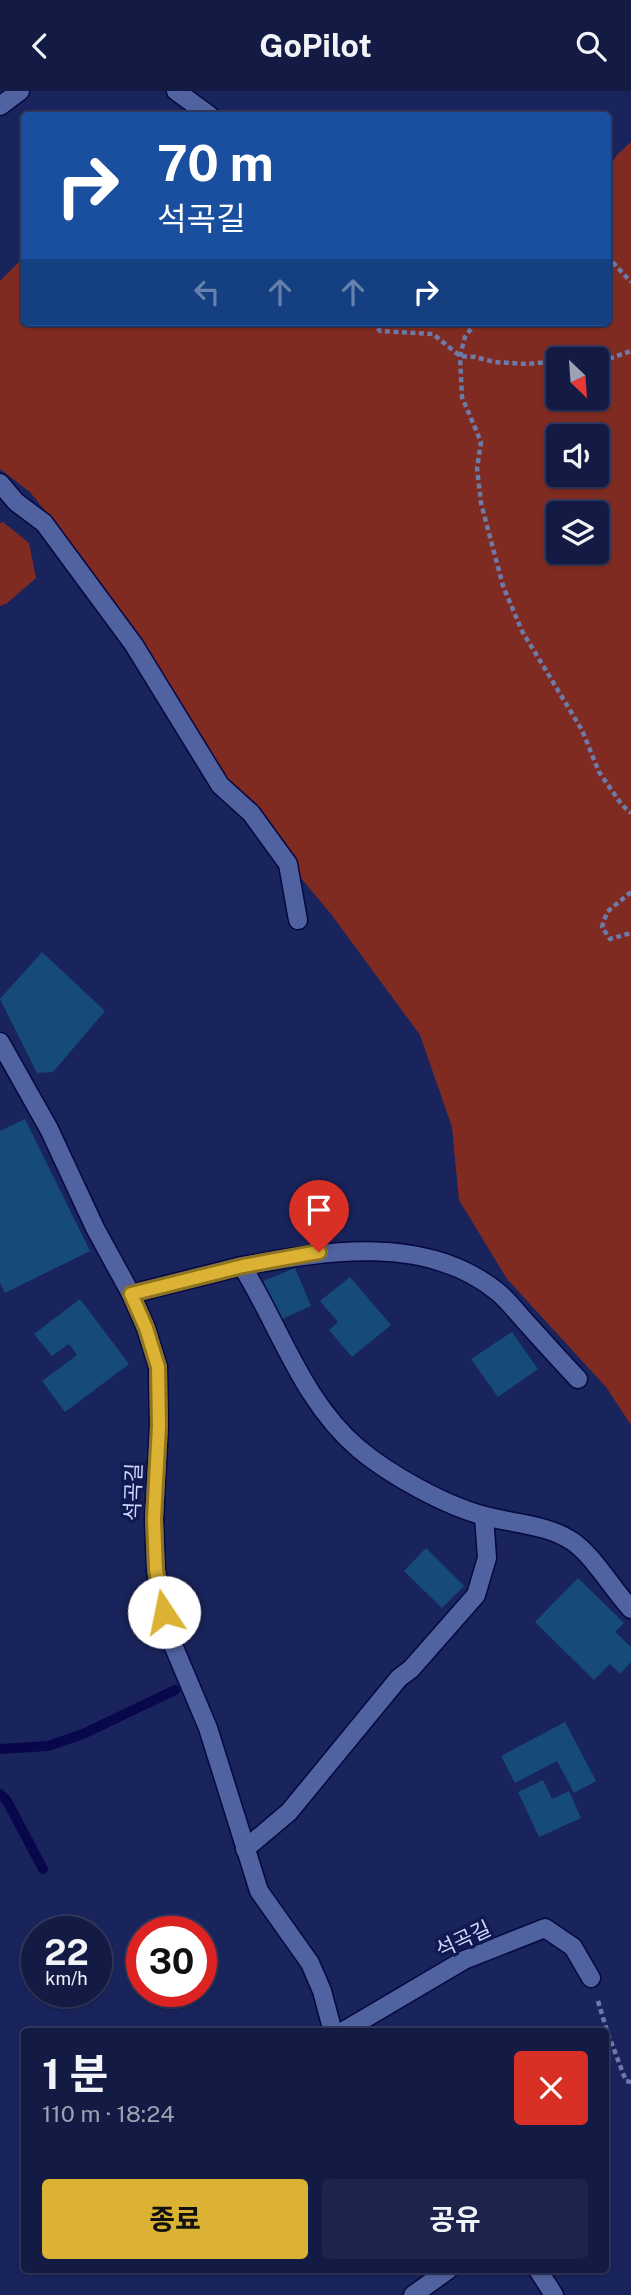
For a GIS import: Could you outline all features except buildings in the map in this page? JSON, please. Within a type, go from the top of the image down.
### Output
[{"type":"street","points":[[0,106],[20,91]]},
{"type":"street","points":[[176,91],[205,112]]},
{"type":"street","points":[[0,483],[16,502],[44,523],[134,645],[220,785],[251,813],[288,864],[298,920]]},
{"type":"street","name":"석곡길","points":[[0,1042],[49,1129],[146,1328],[158,1367],[159,1426],[154,1519],[156,1570],[168,1633],[208,1728],[259,1891],[310,1963],[323,1991],[333,2028]]},
{"type":"street","points":[[131,1294],[243,1266],[319,1252],[408,1252],[463,1270],[498,1293],[578,1380]]},
{"type":"street","points":[[243,1266],[316,1402],[337,1429],[360,1450],[390,1471],[460,1507],[484,1516],[556,1532],[574,1543],[631,1609]]},
{"type":"street","points":[[245,1849],[289,1812],[399,1678],[411,1669],[477,1595],[487,1558],[484,1516]]},
{"type":"street","name":"석곡길","points":[[349,2028],[464,1959],[545,1928],[573,1947],[592,1978]]},
{"type":"street","points":[[413,2295],[445,2273]]},
{"type":"street","points":[[540,2273],[554,2295]]},
{"type":"path","points":[[611,260],[631,282]]},
{"type":"path","points":[[376,326],[380,331],[433,334],[460,356],[494,362],[546,362]]},
{"type":"path","points":[[473,326],[465,337],[460,356],[462,397],[481,442],[477,468],[481,503],[503,586],[522,631],[582,730],[598,772],[631,813]]},
{"type":"path","points":[[609,358],[631,351]]},
{"type":"path","points":[[631,893],[607,912],[602,927],[610,939],[631,933]]},
{"type":"path","points":[[592,1978],[606,2028]]},
{"type":"path","points":[[609,2036],[626,2081],[631,2083]]},
{"type":"shaded area","points":[[631,142],[631,1425],[606,1387],[507,1279],[459,1200],[452,1127],[420,1035],[331,914],[255,823],[139,664],[56,524],[30,492],[0,469],[0,281],[21,260],[21,326],[611,326],[611,165]]},
{"type":"shaded area","points":[[3,522],[29,543],[36,578],[6,604],[0,606],[0,523]]},
{"type":"waterway","points":[[0,1749],[48,1746],[83,1734],[175,1690]]},
{"type":"waterway","points":[[0,1794],[7,1801],[43,1869]]},
{"type":"route","points":[[164,1612],[156,1570],[154,1519],[159,1426],[158,1367],[146,1328],[131,1294],[243,1266],[319,1252]]}]
